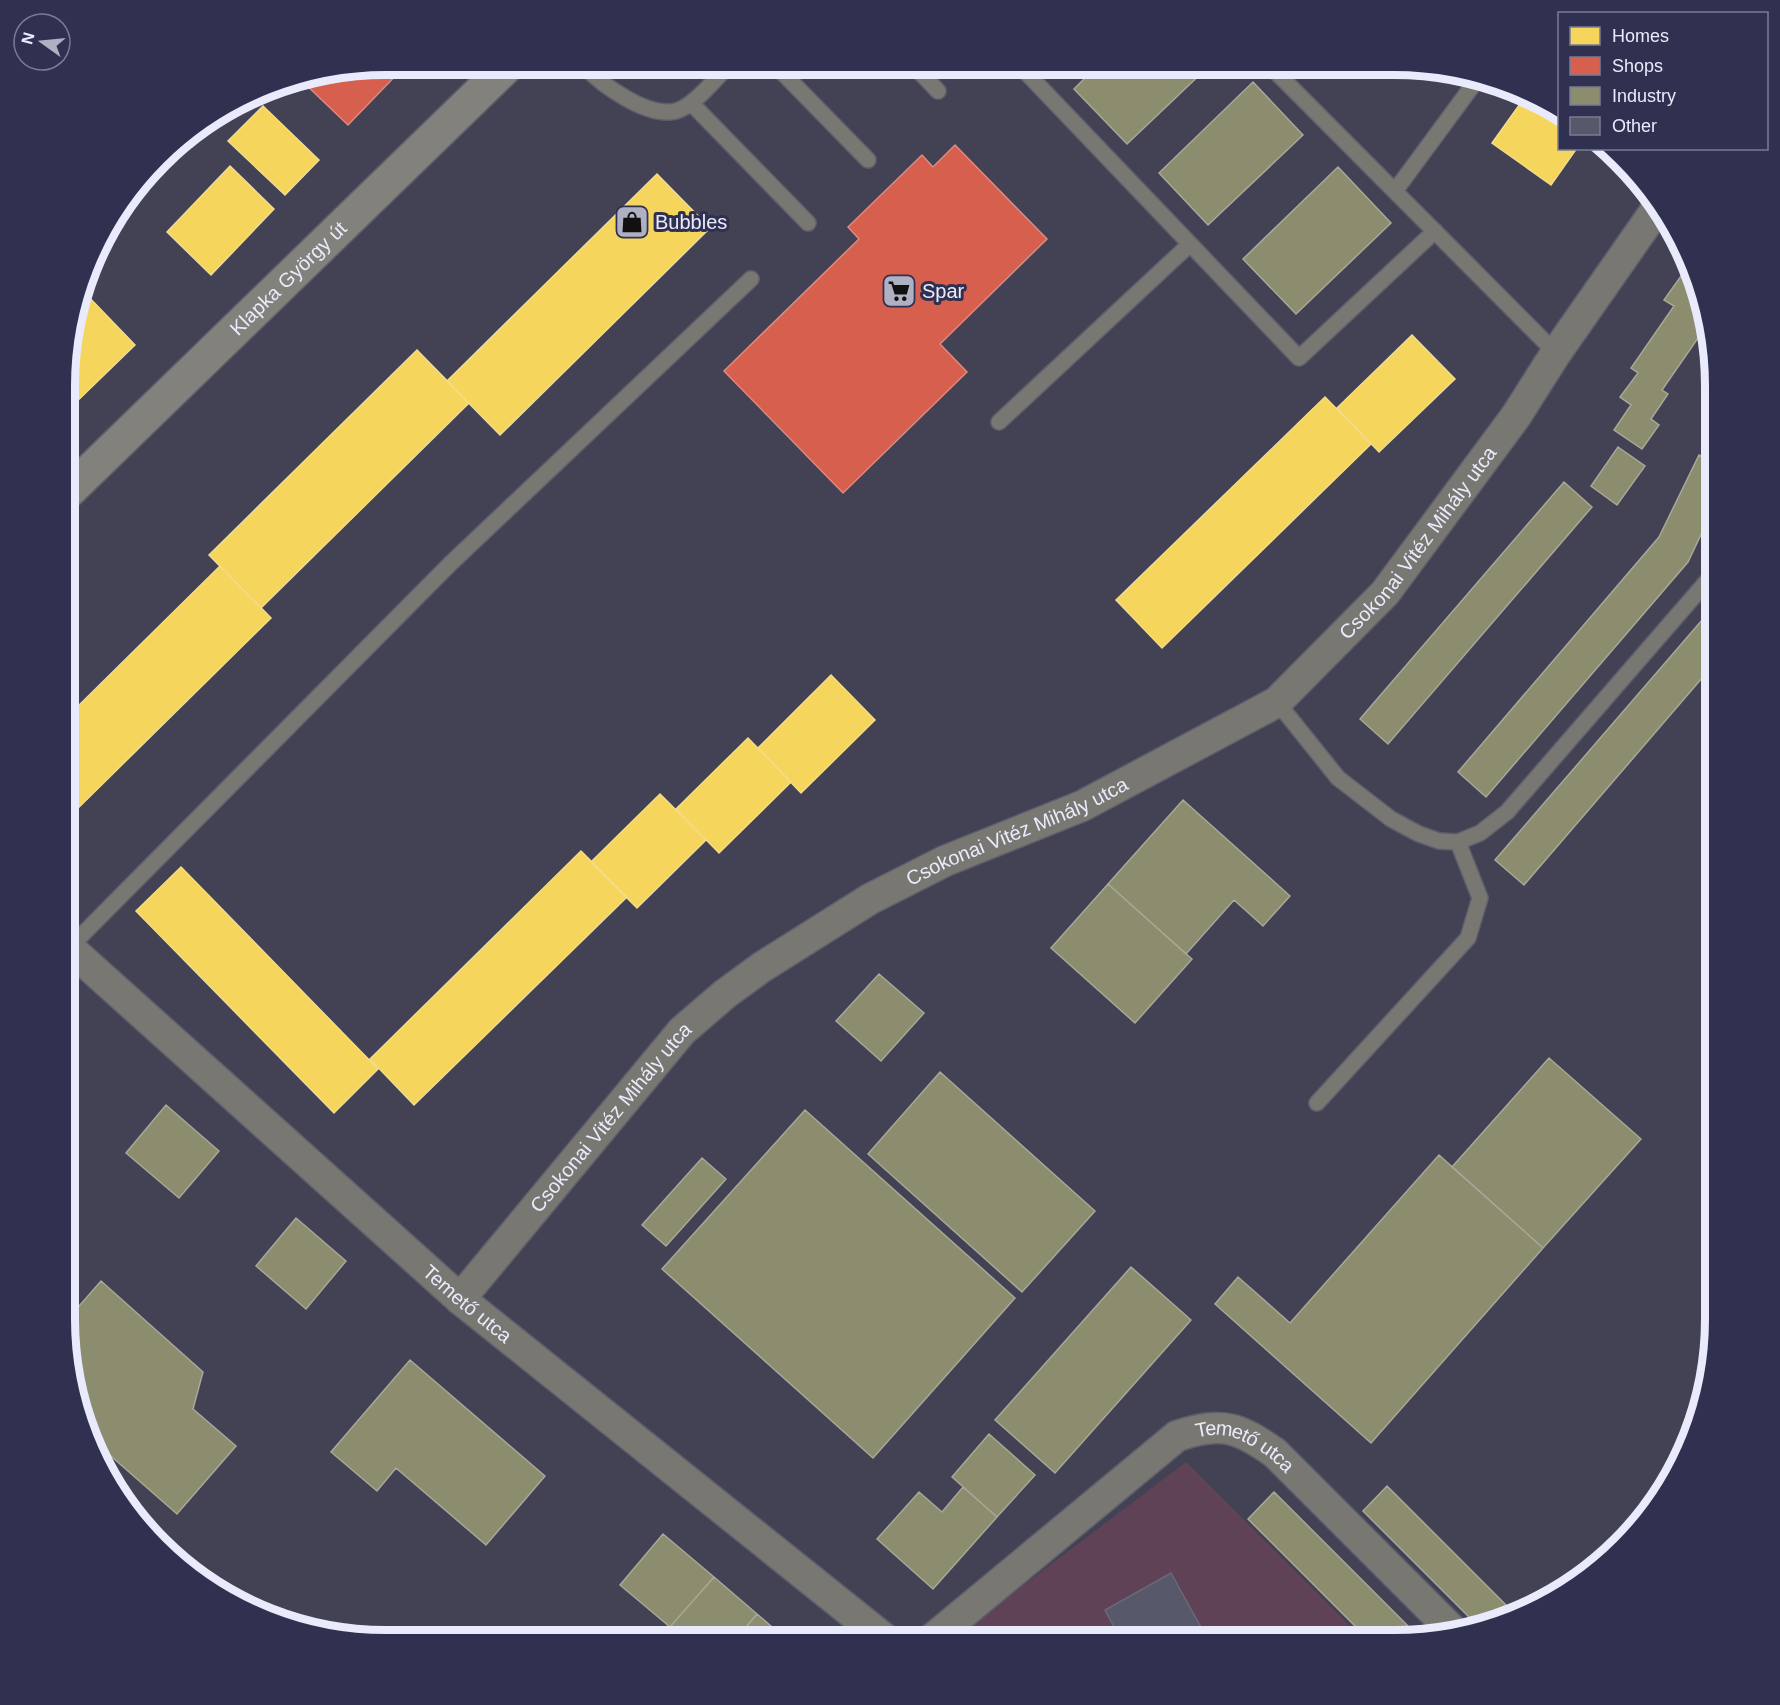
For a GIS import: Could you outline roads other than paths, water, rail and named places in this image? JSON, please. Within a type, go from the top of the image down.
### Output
[{"type":"main road","name":"Klapka György út","points":[[75,485],[498,75]]},
{"type":"street","name":"Csokonai Vitéz Mihály utca","points":[[460,1299],[682,1031],[753,974],[870,899],[945,861],[1082,806],[1277,702],[1385,593],[1516,416],[1556,352],[1653,214]]},
{"type":"street","name":"Temető utca","points":[[75,953],[460,1299],[874,1630]]},
{"type":"street","name":"Temető utca","points":[[943,1630],[1177,1436],[1200,1428],[1233,1430],[1250,1436],[1275,1453],[1447,1625]]},
{"type":"lane","points":[[593,75],[635,104],[656,111],[676,111],[691,103],[719,75]]},
{"type":"lane","points":[[785,75],[868,160]]},
{"type":"lane","points":[[923,75],[938,91]]},
{"type":"lane","points":[[1029,75],[1299,358],[1435,231]]},
{"type":"lane","points":[[1279,75],[1556,352]]},
{"type":"lane","points":[[1395,191],[1473,86]]},
{"type":"lane","points":[[691,103],[808,224]]},
{"type":"lane","points":[[999,422],[1190,244]]},
{"type":"lane","points":[[75,940],[450,564],[751,279]]},
{"type":"lane","points":[[1277,702],[1338,778],[1391,819],[1419,834],[1439,841],[1458,842],[1480,833],[1507,812],[1705,584]]},
{"type":"lane","points":[[1317,1103],[1468,938],[1480,898],[1458,842]]},
{"type":"place","name":"Bubbles","points":[[632,222]]},
{"type":"place","name":"Spar","points":[[899,291]]}]
